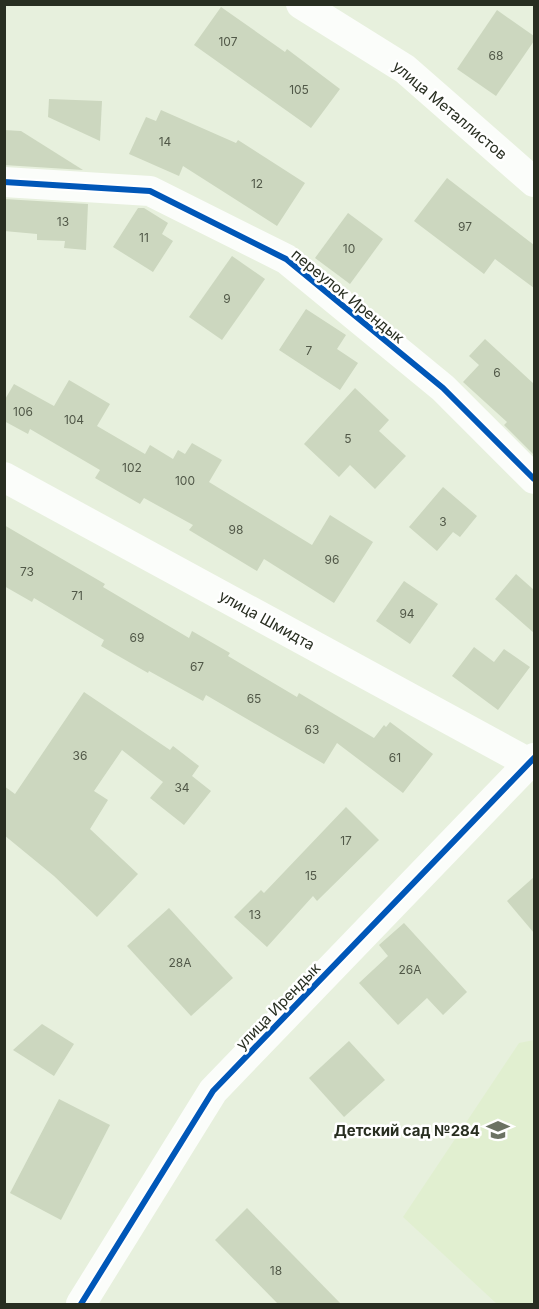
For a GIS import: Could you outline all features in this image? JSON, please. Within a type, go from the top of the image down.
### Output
[{"type":"street","name":"улица Металлистов","points":[[302,4],[405,69],[534,182]]},
{"type":"street","name":"переулок Ирендык","points":[[4,182],[150,192],[286,259],[442,388],[534,479]]},
{"type":"street","name":"улица Шмидта","points":[[4,477],[532,760]]},
{"type":"street","name":"улица Ирендык","points":[[81,1305],[213,1091],[532,760]]},
{"type":"shaded area","name":"Детский сад №284","points":[[534,1040],[534,1304],[497,1304],[403,1217],[519,1043]]},
{"type":"building","points":[[221,7],[285,52],[287,49],[340,89],[311,128],[194,45]]},
{"type":"building","points":[[497,10],[534,36],[534,41],[496,96],[457,69]]},
{"type":"building","points":[[49,99],[102,101],[100,141],[48,117]]},
{"type":"building","points":[[161,110],[236,143],[238,140],[305,183],[277,226],[183,166],[179,176],[129,154],[146,117],[156,121]]},
{"type":"building","points":[[4,130],[21,131],[83,170],[4,165]]},
{"type":"building","points":[[447,178],[534,245],[534,288],[495,259],[484,274],[414,221]]},
{"type":"building","points":[[4,199],[88,204],[86,250],[64,248],[65,241],[37,240],[37,234],[4,231]]},
{"type":"building","points":[[138,208],[144,208],[168,223],[162,234],[173,241],[153,272],[113,247]]},
{"type":"building","points":[[348,213],[383,239],[350,284],[315,258]]},
{"type":"building","points":[[232,256],[265,279],[222,340],[189,317]]},
{"type":"building","points":[[306,309],[346,335],[337,349],[358,363],[340,390],[279,350]]},
{"type":"building","points":[[485,339],[534,384],[534,455],[504,425],[507,422],[463,382],[479,365],[469,356]]},
{"type":"building","points":[[69,380],[110,404],[97,426],[145,454],[150,445],[173,459],[178,450],[185,454],[192,443],[222,460],[209,482],[312,545],[330,515],[373,542],[334,603],[264,559],[257,571],[189,530],[193,525],[144,498],[140,504],[95,478],[100,470],[30,429],[28,434],[4,421],[4,401],[14,384],[54,406]]},
{"type":"building","points":[[355,388],[389,420],[379,431],[406,456],[375,489],[350,465],[339,477],[304,444]]},
{"type":"building","points":[[443,487],[477,516],[460,537],[453,532],[437,551],[409,527]]},
{"type":"building","points":[[4,525],[105,584],[103,587],[189,638],[192,631],[230,653],[228,656],[297,697],[299,693],[374,738],[384,725],[386,727],[390,722],[433,754],[403,793],[337,743],[324,764],[206,695],[203,701],[149,671],[148,673],[101,646],[104,640],[34,598],[32,602],[4,586]]},
{"type":"building","points":[[516,574],[534,590],[534,633],[495,599]]},
{"type":"building","points":[[404,581],[438,604],[410,644],[376,621]]},
{"type":"building","points":[[474,647],[494,662],[504,649],[530,667],[498,710],[452,676]]},
{"type":"building","points":[[84,692],[170,750],[173,746],[199,766],[192,776],[211,791],[184,825],[150,798],[163,782],[122,750],[94,791],[108,800],[90,829],[138,874],[97,917],[54,876],[4,835],[4,786],[15,794]]},
{"type":"building","points":[[346,807],[379,840],[317,901],[313,896],[267,947],[234,917],[261,890],[264,893]]},
{"type":"building","points":[[534,877],[534,933],[507,901]]},
{"type":"building","points":[[169,908],[233,978],[191,1016],[127,946]]},
{"type":"building","points":[[404,923],[467,992],[443,1015],[427,998],[398,1025],[359,983],[388,956],[379,945]]},
{"type":"building","points":[[42,1024],[74,1044],[54,1076],[13,1050]]},
{"type":"building","points":[[349,1041],[385,1080],[344,1117],[309,1078]]},
{"type":"building","points":[[59,1099],[110,1125],[61,1220],[10,1193]]},
{"type":"building","points":[[247,1208],[342,1305],[279,1305],[215,1240]]},
{"type":"cycle path","points":[[4,182],[150,191],[286,259],[443,388],[534,479]]},
{"type":"cycle path","points":[[81,1304],[213,1091],[534,758]]},
{"type":"place","name":"Детский сад №284","points":[[498,1130]]}]
